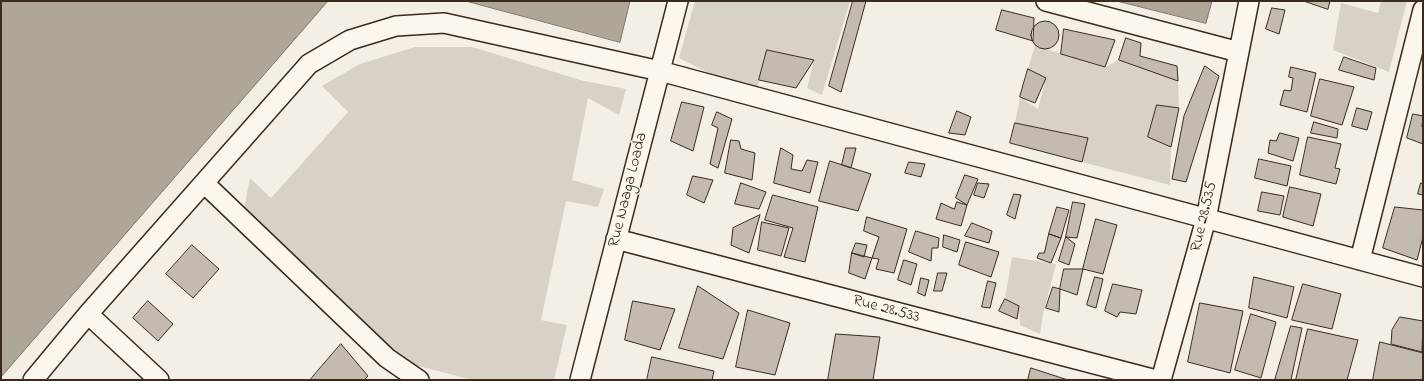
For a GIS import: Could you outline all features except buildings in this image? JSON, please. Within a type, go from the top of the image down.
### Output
[{"type":"street","name":"Rue Naaga Loada","points":[[580,380],[678,1]]},
{"type":"street","points":[[1046,1],[1239,52]]},
{"type":"street","name":"Rue 28.535","points":[[1161,380],[1206,219],[1249,1]]},
{"type":"street","points":[[1360,260],[1423,10]]},
{"type":"street","points":[[33,380],[88,314],[309,64],[350,40],[396,26],[444,23],[660,71],[1423,277]]},
{"type":"street","points":[[204,183],[387,358],[419,380]]},
{"type":"street","name":"Rue 28.533","points":[[616,240],[1156,380]]},
{"type":"street","points":[[88,314],[159,380]]},
{"type":"shaded area","points":[[1,1],[328,1],[1,377]]},
{"type":"shaded area","points":[[466,1],[630,1],[620,42]]},
{"type":"shaded area","points":[[695,1],[850,1],[822,95],[807,88],[814,60],[768,50],[755,96],[679,58]]},
{"type":"shaded area","points":[[1117,1],[1212,1],[1206,23]]},
{"type":"shaded area","points":[[1381,1],[1407,1],[1389,72],[1333,50],[1341,3],[1378,13]]},
{"type":"shaded area","points":[[1035,45],[1105,67],[1119,60],[1178,81],[1179,108],[1157,105],[1148,137],[1171,147],[1170,185],[1082,162],[1088,138],[1015,123],[1020,97],[1038,109],[1046,78],[1028,69]]},
{"type":"shaded area","points":[[415,47],[472,47],[584,81],[626,89],[619,115],[588,98],[572,180],[604,189],[598,207],[566,201],[541,320],[567,325],[554,380],[473,380],[387,358],[244,209],[250,178],[271,198],[348,112],[322,86],[360,64]]},
{"type":"shaded area","points":[[1012,257],[1056,264],[1043,314],[1040,334],[1020,325],[1019,306],[1005,299]]}]
